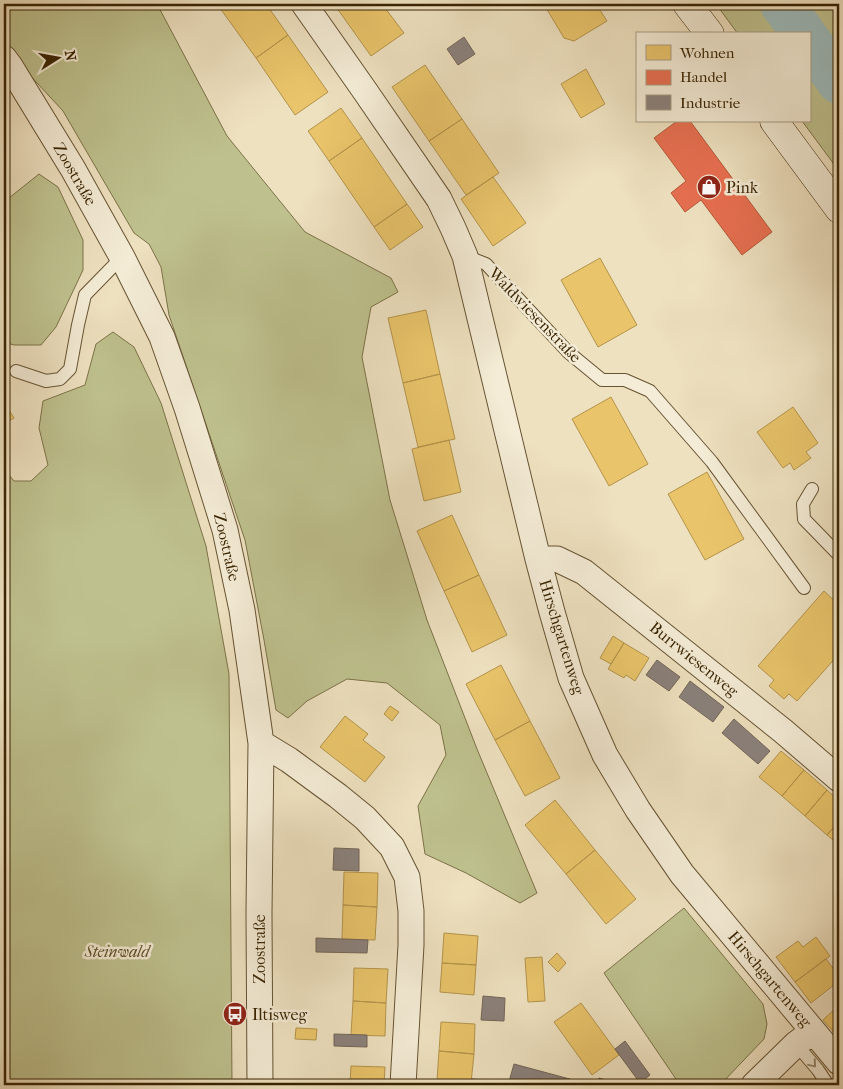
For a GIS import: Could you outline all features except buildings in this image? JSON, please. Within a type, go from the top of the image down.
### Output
[{"type":"main road","points":[[687,4],[708,32]]},
{"type":"main road","points":[[775,122],[839,209]]},
{"type":"street","points":[[304,4],[439,199],[465,256]]},
{"type":"street","name":"Zoostraße","points":[[6,63],[73,169],[122,257],[162,337],[187,408],[225,530],[242,610],[261,743],[259,913],[260,1085]]},
{"type":"street","name":"Hirschgartenweg","points":[[465,256],[538,559],[571,678],[605,755],[638,810],[682,874],[805,1038],[839,1062]]},
{"type":"street","name":"Burrwiesenweg","points":[[538,559],[557,559],[584,572],[783,731],[839,779]]},
{"type":"street","points":[[261,743],[289,760],[365,818],[392,847],[407,877],[411,911],[411,945],[403,1085]]},
{"type":"street","points":[[754,1085],[805,1038]]},
{"type":"lane","name":"Waldwiesenstraße","points":[[465,256],[486,264],[568,352],[602,380],[625,380],[650,391],[712,462],[804,588]]},
{"type":"lane","points":[[16,371],[46,382],[60,379],[70,369],[84,295],[122,257]]},
{"type":"lane","points":[[812,489],[803,504],[804,518],[839,555]]},
{"type":"lane","name":"Hirschgartenweg","points":[[805,1038],[818,1070],[828,1085]]},
{"type":"green space","points":[[4,4],[157,4],[227,136],[305,232],[391,278],[398,292],[371,307],[362,357],[390,500],[427,620],[477,749],[537,893],[520,903],[466,873],[425,854],[418,806],[446,755],[440,725],[387,683],[347,679],[307,701],[288,718],[276,710],[245,540],[169,315],[161,267],[149,244],[134,233],[63,111],[14,58],[4,53]]},
{"type":"green space","points":[[716,4],[839,4],[839,171],[803,122],[810,122],[810,32],[737,32]]},
{"type":"green space","points":[[39,174],[58,187],[83,240],[83,270],[56,327],[41,345],[14,345],[4,342],[4,202]]},
{"type":"green space","name":"Steinwald","points":[[113,332],[134,347],[161,403],[206,546],[229,674],[232,1085],[4,1085],[4,469],[14,481],[31,481],[48,465],[39,428],[43,401],[85,385],[96,344]]},
{"type":"green space","points":[[684,908],[763,1004],[767,1024],[764,1039],[720,1085],[680,1085],[604,973]]},
{"type":"waterway","points":[[782,4],[803,32]]},
{"type":"waterway","points":[[810,42],[839,82]]},
{"type":"place","name":"Pink","points":[[709,187]]},
{"type":"place","name":"Iltisweg","points":[[235,1014]]}]
